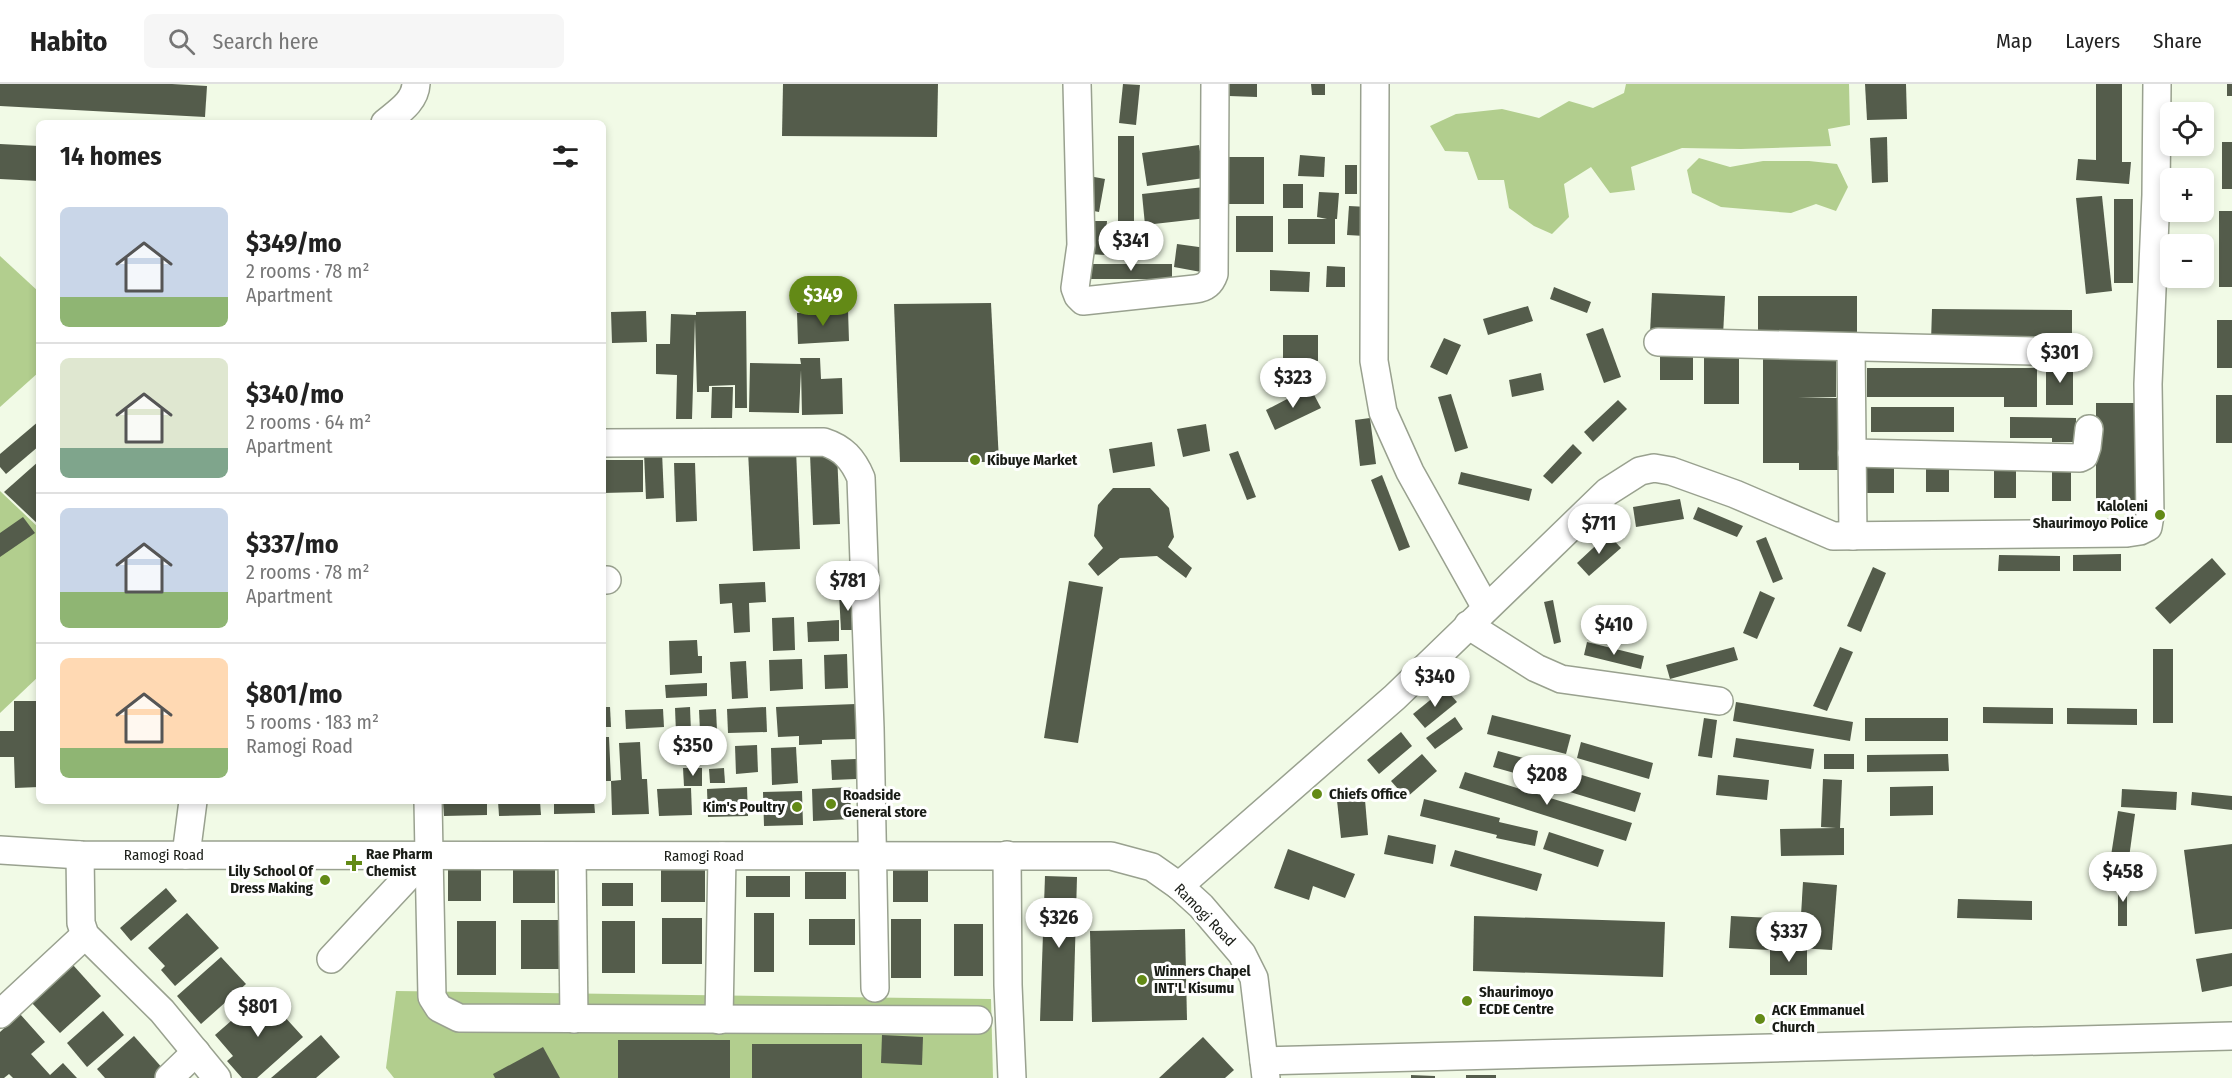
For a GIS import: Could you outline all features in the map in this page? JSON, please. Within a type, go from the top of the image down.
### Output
[{"type":"street","points":[[388,120],[409,102],[416,92],[416,84]]},
{"type":"street","points":[[1077,84],[1081,245],[1076,288],[1078,296],[1083,301],[1195,289],[1206,286],[1212,281],[1214,274],[1215,84]]},
{"type":"street","points":[[1375,84],[1374,361],[1383,412],[1477,617],[1536,668],[1562,679],[1719,701]]},
{"type":"street","points":[[1179,886],[1395,697],[1607,492],[1640,471],[1654,468],[1671,471],[1735,494],[1833,536],[2120,534],[2140,531],[2148,526],[2150,515],[2148,384],[2156,195],[2157,84]]},
{"type":"street","points":[[1658,342],[2075,352]]},
{"type":"street","points":[[1851,347],[1853,536]]},
{"type":"street","points":[[1852,453],[2080,458],[2084,456],[2088,447],[2089,429]]},
{"type":"street","points":[[606,443],[824,442],[842,450],[855,465],[861,478],[870,728],[875,988]]},
{"type":"street","points":[[186,855],[193,804]]},
{"type":"street","points":[[428,804],[432,997],[439,1008],[459,1018],[978,1020]]},
{"type":"street","name":"Ramogi Road","points":[[0,850],[80,855],[1111,856],[1152,867],[1179,886],[1242,954],[1254,978],[1265,1070]]},
{"type":"street","points":[[331,959],[429,854]]},
{"type":"street","points":[[80,855],[81,923],[85,935],[162,1011],[217,1078]]},
{"type":"street","points":[[1007,855],[1008,985],[1012,1078]]},
{"type":"street","points":[[572,856],[574,1019]]},
{"type":"street","points":[[719,1020],[722,856]]},
{"type":"street","points":[[0,1014],[85,935]]},
{"type":"street","points":[[1265,1070],[2232,1036]]},
{"type":"street","points":[[169,1078],[196,1052]]},
{"type":"green space","points":[[1626,84],[1849,84],[1850,125],[1828,129],[1831,146],[1682,148],[1631,167],[1635,190],[1610,193],[1591,167],[1564,184],[1569,217],[1552,234],[1534,226],[1509,208],[1504,180],[1478,180],[1468,152],[1445,151],[1430,126],[1456,114],[1502,109],[1539,118],[1569,101],[1593,108],[1624,93]]},
{"type":"green space","points":[[1699,158],[1730,167],[1763,161],[1809,161],[1837,164],[1848,187],[1836,211],[1816,204],[1791,213],[1721,207],[1692,193],[1687,170]]},
{"type":"green space","points":[[0,256],[36,289],[36,375],[0,407]]},
{"type":"green space","points":[[0,491],[36,525],[36,679],[0,713]]},
{"type":"green space","points":[[396,991],[991,999],[993,1078],[394,1078],[386,1068]]},
{"type":"building","points":[[0,84],[207,86],[205,117],[0,106]]},
{"type":"building","points":[[783,84],[938,84],[937,137],[782,136]]},
{"type":"building","points":[[1123,84],[1140,85],[1136,125],[1119,123]]},
{"type":"building","points":[[1230,84],[1257,84],[1257,97],[1229,96]]},
{"type":"building","points":[[1311,84],[1325,84],[1325,95],[1312,95]]},
{"type":"building","points":[[1865,84],[1906,84],[1907,119],[1867,120]]},
{"type":"building","points":[[2096,84],[2122,84],[2122,162],[2131,162],[2129,184],[2076,180],[2078,159],[2096,160]]},
{"type":"building","points":[[2227,84],[2232,84],[2232,96],[2227,96]]},
{"type":"building","points":[[1118,136],[1134,136],[1134,255],[1118,255]]},
{"type":"building","points":[[1887,137],[1888,182],[1872,183],[1870,138]]},
{"type":"building","points":[[2222,142],[2232,142],[2232,189],[2222,189]]},
{"type":"building","points":[[0,144],[36,146],[36,181],[0,179]]},
{"type":"building","points":[[1199,145],[1204,178],[1147,186],[1142,153]]},
{"type":"building","points":[[1300,155],[1325,157],[1324,177],[1298,176]]},
{"type":"building","points":[[1225,157],[1264,157],[1264,204],[1225,204]]},
{"type":"building","points":[[1345,165],[1357,165],[1357,194],[1345,194]]},
{"type":"building","points":[[1089,176],[1105,179],[1099,212],[1083,209]]},
{"type":"building","points":[[1283,184],[1303,184],[1303,208],[1283,208]]},
{"type":"building","points":[[1204,187],[1207,218],[1145,225],[1142,194]]},
{"type":"building","points":[[1319,192],[1339,193],[1337,219],[1335,219],[1335,244],[1288,244],[1288,219],[1327,219],[1317,217]]},
{"type":"building","points":[[2102,196],[2112,291],[2086,294],[2076,198]]},
{"type":"building","points":[[2114,199],[2133,199],[2133,283],[2114,283]]},
{"type":"building","points":[[1349,206],[1368,207],[1365,236],[1347,235]]},
{"type":"building","points":[[2219,211],[2232,211],[2232,287],[2219,287]]},
{"type":"building","points":[[1236,216],[1273,216],[1273,252],[1236,252]]},
{"type":"building","points":[[1091,221],[1107,221],[1105,255],[1089,254]]},
{"type":"building","points":[[1177,244],[1206,248],[1201,272],[1174,267]]},
{"type":"building","points":[[1090,264],[1172,264],[1172,279],[1090,279]]},
{"type":"building","points":[[1327,266],[1345,267],[1345,287],[1326,287]]},
{"type":"building","points":[[1270,270],[1310,272],[1309,292],[1270,291]]},
{"type":"building","points":[[1554,287],[1591,302],[1587,313],[1550,299]]},
{"type":"building","points":[[1652,293],[1725,296],[1723,336],[1650,333]]},
{"type":"building","points":[[1758,296],[1857,296],[1857,332],[1758,332]]},
{"type":"building","points":[[991,303],[999,462],[900,462],[894,304]]},
{"type":"building","points":[[1528,306],[1533,321],[1488,335],[1483,319]]},
{"type":"building","points":[[1932,309],[2072,310],[2072,343],[1931,341]]},
{"type":"building","points":[[848,310],[849,341],[798,344],[797,313]]},
{"type":"building","points":[[646,311],[647,342],[612,343],[611,312]]},
{"type":"building","points":[[746,311],[747,408],[735,408],[735,385],[709,386],[709,392],[697,392],[695,319],[692,419],[676,419],[677,375],[656,374],[656,344],[670,344],[671,314],[696,315],[696,312]]},
{"type":"building","points":[[2217,320],[2232,320],[2232,368],[2217,368]]},
{"type":"building","points":[[1603,328],[1621,377],[1604,383],[1586,334]]},
{"type":"building","points":[[1283,335],[1318,335],[1318,361],[1283,361]]},
{"type":"building","points":[[1444,338],[1461,345],[1447,375],[1430,367]]},
{"type":"building","points":[[1660,353],[1693,353],[1693,380],[1660,380]]},
{"type":"building","points":[[1704,355],[1739,355],[1739,404],[1704,404]]},
{"type":"building","points":[[1763,356],[1836,356],[1836,397],[1798,398],[1839,398],[1839,470],[1799,470],[1799,463],[1763,463]]},
{"type":"building","points":[[800,358],[820,358],[821,379],[842,378],[843,414],[802,415],[801,370],[799,413],[749,412],[750,363],[801,364]]},
{"type":"building","points":[[2046,364],[2073,364],[2073,405],[2046,405]]},
{"type":"building","points":[[1867,368],[2037,368],[2037,407],[2004,407],[2004,397],[1867,397]]},
{"type":"building","points":[[1541,373],[1544,390],[1512,397],[1509,380]]},
{"type":"building","points":[[712,387],[733,387],[732,418],[711,418]]},
{"type":"building","points":[[1310,387],[1321,408],[1275,430],[1266,410]]},
{"type":"building","points":[[1451,394],[1468,448],[1455,452],[1438,397]]},
{"type":"building","points":[[2216,395],[2232,395],[2232,443],[2216,443]]},
{"type":"building","points":[[1618,400],[1627,409],[1593,442],[1584,432]]},
{"type":"building","points":[[2096,403],[2136,403],[2136,500],[2096,500]]},
{"type":"building","points":[[1871,407],[1954,407],[1954,432],[1871,432]]},
{"type":"building","points":[[2010,417],[2076,418],[2076,442],[2052,442],[2052,438],[2010,438]]},
{"type":"building","points":[[1370,418],[1376,464],[1360,466],[1355,420]]},
{"type":"building","points":[[36,424],[36,449],[6,474],[0,467],[0,454]]},
{"type":"building","points":[[1206,424],[1210,451],[1183,457],[1177,429]]},
{"type":"building","points":[[1152,442],[1155,466],[1113,473],[1109,449]]},
{"type":"building","points":[[1573,444],[1582,453],[1552,484],[1543,476]]},
{"type":"building","points":[[796,449],[800,549],[753,551],[748,451]]},
{"type":"building","points":[[1238,451],[1256,497],[1247,500],[1229,454]]},
{"type":"building","points":[[662,452],[664,498],[646,499],[644,453]]},
{"type":"building","points":[[837,452],[840,524],[813,525],[810,454]]},
{"type":"building","points":[[1867,459],[1894,459],[1894,493],[1867,493]]},
{"type":"building","points":[[606,460],[643,460],[643,492],[606,493]]},
{"type":"building","points":[[1994,462],[2016,462],[2016,498],[1994,498]]},
{"type":"building","points":[[674,463],[695,463],[697,521],[676,522]]},
{"type":"building","points":[[1926,463],[1949,463],[1949,492],[1926,492]]},
{"type":"building","points":[[2052,463],[2071,463],[2071,501],[2052,501]]},
{"type":"building","points":[[36,464],[36,522],[4,492]]},
{"type":"building","points":[[1461,472],[1532,489],[1529,501],[1458,484]]},
{"type":"building","points":[[1382,475],[1410,547],[1399,551],[1371,480]]},
{"type":"building","points":[[1113,488],[1150,488],[1169,508],[1174,537],[1168,547],[1192,568],[1186,578],[1157,556],[1120,558],[1098,576],[1088,564],[1103,548],[1094,536],[1098,505]]},
{"type":"building","points":[[1680,499],[1684,519],[1636,527],[1633,507]]},
{"type":"building","points":[[1698,507],[1743,526],[1737,537],[1693,519]]},
{"type":"building","points":[[23,517],[35,533],[0,557],[0,533]]},
{"type":"building","points":[[1608,534],[1621,548],[1589,576],[1577,563]]},
{"type":"building","points":[[1766,537],[1783,579],[1773,583],[1756,541]]},
{"type":"building","points":[[2121,554],[2121,571],[2073,571],[2073,555]]},
{"type":"building","points":[[1999,555],[2060,556],[2060,571],[1998,571]]},
{"type":"building","points":[[2212,558],[2226,574],[2170,624],[2155,608]]},
{"type":"building","points":[[1873,567],[1886,573],[1861,632],[1847,626]]},
{"type":"building","points":[[1069,581],[1103,587],[1078,743],[1044,738]]},
{"type":"building","points":[[765,582],[766,602],[749,603],[750,632],[734,633],[732,603],[720,604],[719,584]]},
{"type":"building","points":[[1760,591],[1775,598],[1757,639],[1743,633]]},
{"type":"building","points":[[856,593],[857,630],[841,630],[839,594]]},
{"type":"building","points":[[1553,600],[1561,642],[1554,644],[1544,602]]},
{"type":"building","points":[[794,617],[795,650],[773,651],[772,618]]},
{"type":"building","points":[[839,620],[839,641],[808,642],[807,622]]},
{"type":"building","points":[[697,640],[698,656],[702,656],[702,673],[670,675],[669,641]]},
{"type":"building","points":[[1587,642],[1644,656],[1641,669],[1584,655]]},
{"type":"building","points":[[1734,647],[1738,660],[1670,679],[1666,665]]},
{"type":"building","points":[[1840,647],[1853,652],[1827,711],[1813,706]]},
{"type":"building","points":[[2153,649],[2173,649],[2173,723],[2153,723]]},
{"type":"building","points":[[847,654],[848,688],[825,689],[824,655]]},
{"type":"building","points":[[802,659],[803,689],[770,691],[769,660]]},
{"type":"building","points":[[746,661],[748,698],[732,699],[730,662]]},
{"type":"building","points":[[707,683],[707,696],[666,698],[665,685]]},
{"type":"building","points":[[1445,688],[1457,702],[1425,728],[1413,714]]},
{"type":"building","points":[[14,701],[36,701],[36,787],[15,788],[14,757],[0,757],[0,731],[14,731]]},
{"type":"building","points":[[1736,702],[1853,722],[1850,741],[1733,721]]},
{"type":"building","points":[[856,704],[857,739],[822,740],[822,744],[799,745],[799,736],[778,737],[776,707]]},
{"type":"building","points":[[606,707],[610,707],[611,727],[606,727]]},
{"type":"building","points":[[690,707],[691,732],[676,733],[675,708]]},
{"type":"building","points":[[766,707],[767,732],[728,733],[727,709]]},
{"type":"building","points":[[1983,707],[2053,708],[2053,724],[1983,723]]},
{"type":"building","points":[[2067,708],[2137,709],[2137,725],[2067,724]]},
{"type":"building","points":[[663,709],[664,727],[626,729],[625,710]]},
{"type":"building","points":[[716,709],[717,731],[700,731],[699,710]]},
{"type":"building","points":[[1492,715],[1571,735],[1566,754],[1487,734]]},
{"type":"building","points":[[1455,717],[1463,729],[1435,749],[1426,738]]},
{"type":"building","points":[[1704,718],[1717,720],[1712,758],[1698,756]]},
{"type":"building","points":[[1865,718],[1948,718],[1948,741],[1865,741]]},
{"type":"building","points":[[1401,732],[1412,746],[1379,774],[1367,760]]},
{"type":"building","points":[[711,735],[711,757],[694,758],[694,736]]},
{"type":"building","points":[[606,737],[609,737],[611,781],[606,781]]},
{"type":"building","points":[[1736,738],[1814,749],[1811,769],[1733,757]]},
{"type":"building","points":[[640,742],[642,779],[647,779],[649,814],[612,815],[611,781],[621,780],[619,743]]},
{"type":"building","points":[[1581,742],[1653,763],[1649,779],[1577,758]]},
{"type":"building","points":[[757,745],[758,772],[736,774],[735,746]]},
{"type":"building","points":[[796,747],[798,783],[772,785],[771,748]]},
{"type":"building","points":[[1498,751],[1552,766],[1547,782],[1493,767]]},
{"type":"building","points":[[1422,754],[1437,771],[1406,798],[1391,781]]},
{"type":"building","points":[[1824,754],[1854,754],[1854,769],[1824,769]]},
{"type":"building","points":[[1948,754],[1949,771],[1867,772],[1867,755]]},
{"type":"building","points":[[856,759],[856,779],[832,780],[831,760]]},
{"type":"building","points":[[683,768],[702,768],[702,786],[684,786]]},
{"type":"building","points":[[724,768],[725,783],[710,783],[709,769]]},
{"type":"building","points":[[1562,769],[1641,793],[1635,812],[1557,788]]},
{"type":"building","points":[[1465,772],[1632,823],[1626,841],[1459,788]]},
{"type":"building","points":[[1718,775],[1769,780],[1767,800],[1716,795]]},
{"type":"building","points":[[1823,779],[1842,780],[1840,828],[1844,828],[1844,855],[1781,856],[1780,829],[1836,828],[1821,827]]},
{"type":"building","points":[[1933,786],[1933,815],[1890,816],[1890,787]]},
{"type":"building","points":[[747,787],[748,816],[708,817],[707,789]]},
{"type":"building","points":[[850,787],[851,819],[813,821],[812,789]]},
{"type":"building","points":[[691,788],[692,815],[659,816],[657,789]]},
{"type":"building","points":[[1364,788],[1368,835],[1341,838],[1336,791]]},
{"type":"building","points":[[2122,789],[2177,792],[2176,810],[2121,807]]},
{"type":"building","points":[[802,791],[803,825],[764,826],[763,792]]},
{"type":"building","points":[[2192,792],[2232,796],[2232,810],[2191,805]]},
{"type":"building","points":[[1424,799],[1500,818],[1499,822],[1538,831],[1535,846],[1496,838],[1497,835],[1420,816]]},
{"type":"building","points":[[443,804],[487,804],[487,815],[444,816]]},
{"type":"building","points":[[498,804],[540,804],[541,815],[499,816]]},
{"type":"building","points":[[554,804],[594,804],[595,813],[554,814]]},
{"type":"building","points":[[2118,811],[2135,814],[2128,865],[2110,862]]},
{"type":"building","points":[[1549,832],[1604,850],[1598,867],[1543,849]]},
{"type":"building","points":[[1388,835],[1436,845],[1433,864],[1384,854]]},
{"type":"building","points":[[2232,844],[2232,929],[2195,934],[2184,850]]},
{"type":"building","points":[[1288,849],[1355,874],[1345,898],[1313,886],[1309,900],[1274,888]]},
{"type":"building","points":[[1455,850],[1542,874],[1537,891],[1450,866]]},
{"type":"building","points":[[513,865],[555,865],[555,903],[513,903]]},
{"type":"building","points":[[448,866],[481,866],[481,901],[448,901]]},
{"type":"building","points":[[661,866],[705,866],[705,902],[661,902]]},
{"type":"building","points":[[893,868],[928,868],[928,902],[893,902]]},
{"type":"building","points":[[805,872],[846,872],[846,899],[805,899]]},
{"type":"building","points":[[746,876],[790,876],[790,897],[746,897]]},
{"type":"building","points":[[1045,876],[1077,877],[1073,1021],[1040,1021]]},
{"type":"building","points":[[2118,880],[2127,880],[2127,926],[2118,926]]},
{"type":"building","points":[[1803,882],[1837,885],[1832,950],[1799,948]]},
{"type":"building","points":[[602,883],[633,883],[633,906],[602,906]]},
{"type":"building","points":[[166,888],[177,901],[131,941],[120,928]]},
{"type":"building","points":[[1958,899],[2032,901],[2032,920],[1957,918]]},
{"type":"building","points":[[187,913],[219,948],[175,986],[161,970],[165,966],[148,948]]},
{"type":"building","points":[[754,913],[774,913],[774,972],[754,972]]},
{"type":"building","points":[[1474,916],[1665,922],[1663,977],[1473,971]]},
{"type":"building","points":[[1731,916],[1772,918],[1770,950],[1729,948]]},
{"type":"building","points":[[662,918],[702,918],[702,964],[662,964]]},
{"type":"building","points":[[809,919],[855,919],[855,945],[809,945]]},
{"type":"building","points":[[891,919],[921,919],[921,978],[891,978]]},
{"type":"building","points":[[521,920],[560,920],[560,969],[521,969]]},
{"type":"building","points":[[457,921],[496,921],[496,975],[457,975]]},
{"type":"building","points":[[602,921],[635,921],[635,973],[602,973]]},
{"type":"building","points":[[954,924],[983,924],[983,976],[954,976]]},
{"type":"building","points":[[1185,929],[1187,1020],[1092,1022],[1090,931]]},
{"type":"building","points":[[1770,950],[1807,950],[1807,975],[1770,975]]},
{"type":"building","points":[[2232,953],[2232,986],[2202,992],[2196,959]]},
{"type":"building","points":[[221,957],[246,984],[201,1024],[177,996]]},
{"type":"building","points":[[73,965],[101,996],[60,1033],[31,1002]]},
{"type":"building","points":[[263,993],[303,1037],[257,1078],[242,1078],[227,1061],[233,1056],[215,1035]]},
{"type":"building","points":[[103,1011],[124,1035],[87,1067],[67,1043]]},
{"type":"building","points":[[20,1014],[45,1042],[31,1054],[50,1075],[63,1063],[77,1078],[13,1078],[9,1074],[0,1078],[0,1032]]},
{"type":"building","points":[[321,1035],[340,1057],[316,1078],[271,1078]]},
{"type":"building","points":[[882,1035],[923,1037],[922,1065],[881,1063]]},
{"type":"building","points":[[134,1036],[164,1070],[154,1078],[105,1078],[97,1069]]},
{"type":"building","points":[[1203,1037],[1234,1070],[1225,1078],[1159,1078]]},
{"type":"building","points":[[618,1040],[730,1040],[730,1078],[618,1078]]},
{"type":"building","points":[[752,1044],[862,1044],[862,1078],[752,1078]]},
{"type":"building","points":[[543,1047],[560,1078],[495,1078],[493,1074]]},
{"type":"building","points":[[1411,1075],[1435,1076],[1435,1078],[1411,1078]]},
{"type":"building","points":[[1466,1075],[1496,1075],[1496,1078],[1466,1078]]},
{"type":"place","name":"Kibuye Market","points":[[975,460]]},
{"type":"place","name":"Kaloleni Shaurimoyo Police","points":[[2160,515]]},
{"type":"place","name":"Chiefs Office","points":[[1317,794]]},
{"type":"place","name":"Roadside General store","points":[[831,804]]},
{"type":"place","name":"Kim's Poultry","points":[[797,807]]},
{"type":"place","name":"Rae Pharm Chemist","points":[[354,863]]},
{"type":"place","name":"Lily School Of Dress Making","points":[[325,880]]},
{"type":"place","name":"Winners Chapel INT'L Kisumu","points":[[1142,980]]},
{"type":"place","name":"Shaurimoyo ECDE Centre","points":[[1467,1001]]},
{"type":"place","name":"ACK Emmanuel Church","points":[[1760,1019]]}]
